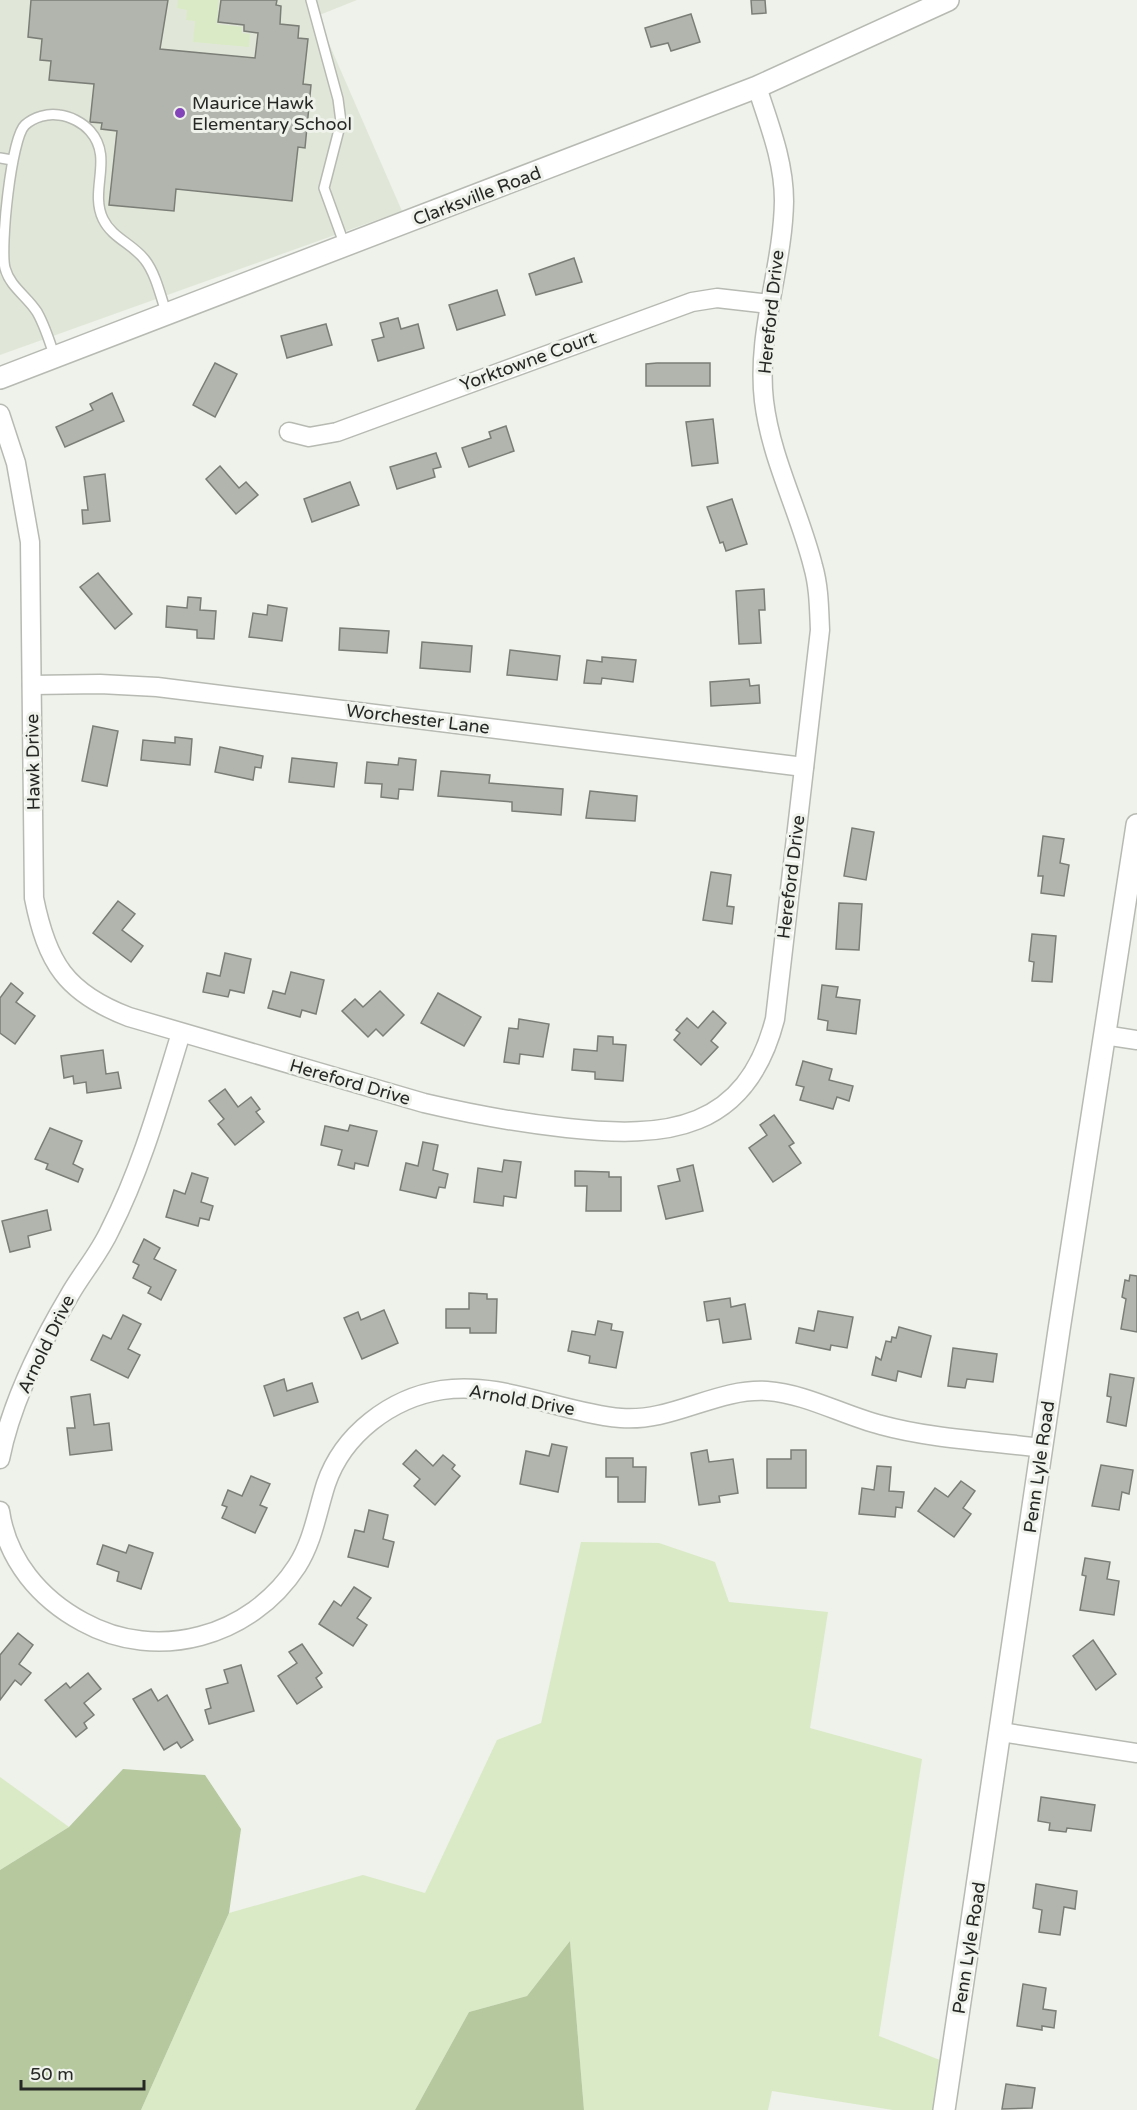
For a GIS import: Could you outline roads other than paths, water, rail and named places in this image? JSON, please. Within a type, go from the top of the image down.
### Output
[{"type":"street","name":"Clarksville Road","points":[[0,378],[757,87],[948,0]]},
{"type":"street","name":"Hereford Drive","points":[[181,1033],[424,1103],[473,1114],[590,1130],[644,1133],[688,1124],[710,1113],[746,1082],[769,1040],[775,1019],[820,630],[819,598],[814,567],[777,464],[769,434],[763,367],[784,204],[779,154],[757,87]]},
{"type":"street","name":"Yorktowne Court","points":[[289,432],[309,437],[337,432],[692,302],[717,298],[770,304]]},
{"type":"street","name":"Hawk Drive","points":[[0,414],[16,463],[26,512],[31,563],[34,898],[48,949],[60,971],[74,988],[111,1010],[181,1033]]},
{"type":"street","name":"Worchester Lane","points":[[32,685],[100,684],[157,687],[804,767]]},
{"type":"street","name":"Penn Lyle Road","points":[[944,2110],[1137,825]]},
{"type":"street","name":"Arnold Drive","points":[[0,1459],[23,1389],[44,1342],[70,1294],[109,1234],[127,1196],[146,1148],[181,1033]]},
{"type":"street","points":[[1104,1035],[1137,1040]]},
{"type":"street","name":"Arnold Drive","points":[[0,1511],[9,1543],[20,1565],[53,1603],[94,1628],[120,1638],[167,1642],[195,1639],[224,1629],[266,1602],[298,1564],[310,1540],[327,1481],[338,1459],[353,1438],[369,1422],[392,1407],[415,1397],[442,1390],[486,1391],[618,1418],[641,1419],[667,1415],[717,1397],[764,1391],[791,1394],[883,1426],[1042,1448]]},
{"type":"street","points":[[1001,1732],[1137,1753]]},
{"type":"lane","points":[[311,0],[338,99],[341,122],[324,188],[345,246]]},
{"type":"lane","points":[[55,358],[35,310],[9,280],[3,252],[12,160],[20,132],[25,124],[37,118],[50,114],[68,116],[90,130],[99,145],[102,161],[99,205],[102,219],[112,232],[147,261],[168,315]]},
{"type":"lane","points":[[0,158],[12,160]]},
{"type":"place","name":"Maurice Hawk Elementary School","points":[[180,113]]}]
